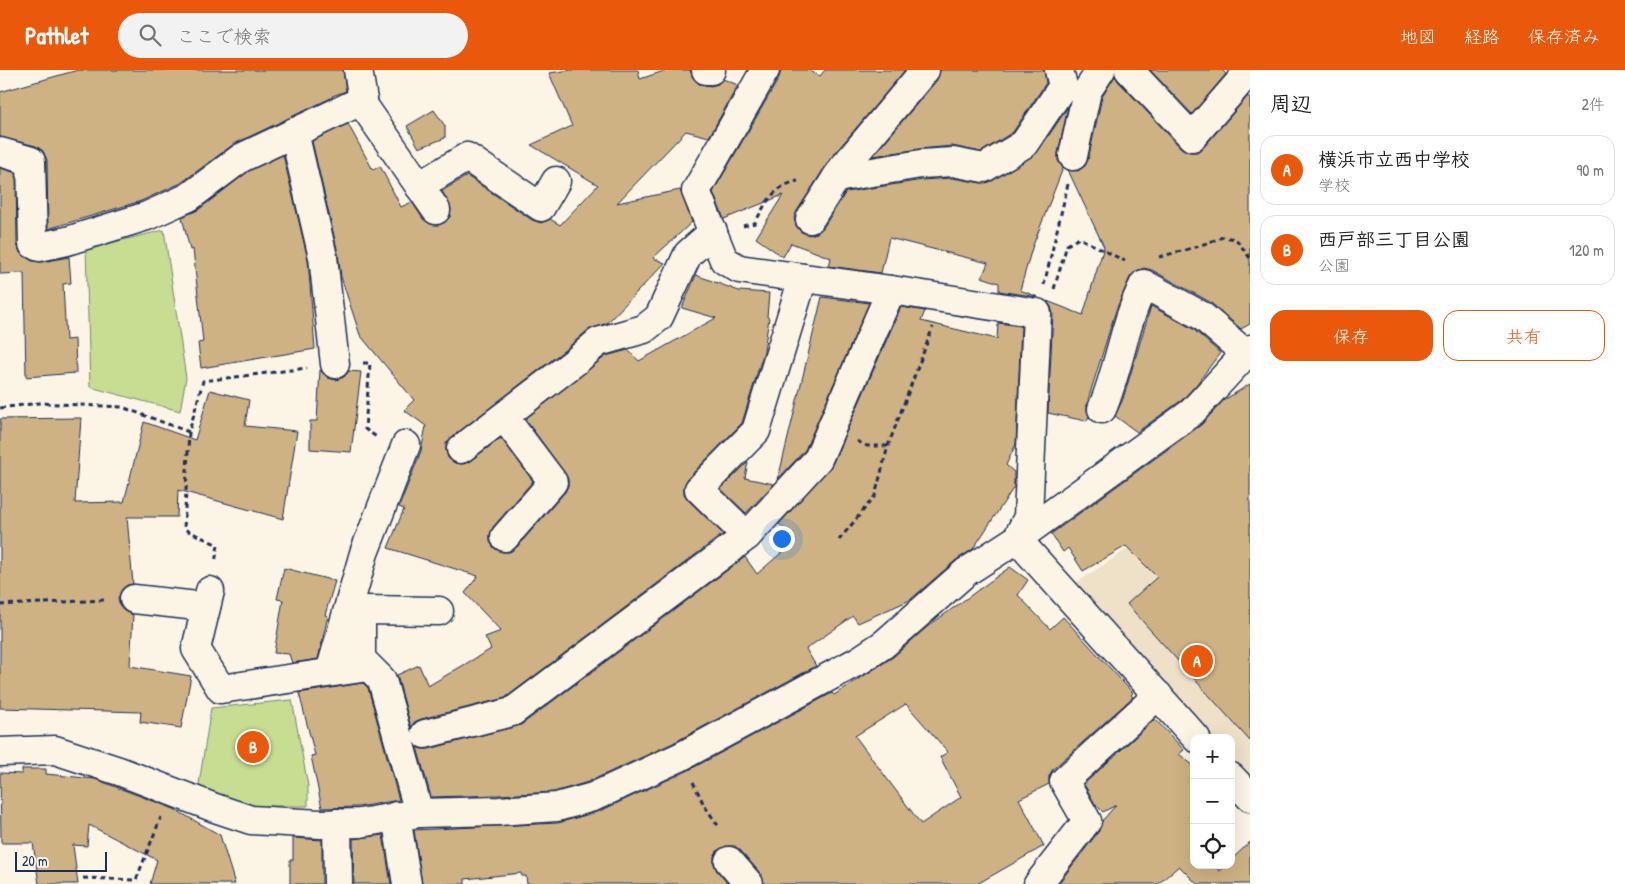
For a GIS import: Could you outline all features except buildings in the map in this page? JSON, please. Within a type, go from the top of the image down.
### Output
[{"type":"street","points":[[358,70],[364,106],[436,210]]},
{"type":"street","points":[[706,70],[711,70]]},
{"type":"street","points":[[765,70],[696,192],[724,260],[739,269],[891,290],[1037,314],[1028,517],[1017,538]]},
{"type":"street","points":[[810,219],[842,169],[925,70]]},
{"type":"street","points":[[1129,70],[1192,137],[1250,70]]},
{"type":"street","points":[[836,178],[921,164],[953,162],[984,168],[1024,144],[1077,79]]},
{"type":"street","points":[[1073,156],[1077,79]]},
{"type":"street","points":[[0,152],[31,161],[33,244],[39,247],[67,241],[155,212],[189,197],[241,158],[363,100]]},
{"type":"street","points":[[294,132],[322,257],[335,364]]},
{"type":"street","points":[[419,186],[467,157],[541,206],[556,181]]},
{"type":"street","points":[[461,449],[598,342],[644,329],[659,316],[688,254],[713,232]]},
{"type":"street","points":[[747,536],[698,489],[756,431],[803,278]]},
{"type":"street","points":[[0,752],[55,750],[119,770],[215,808],[251,820],[360,824],[408,815],[556,807],[593,797],[680,757],[860,660],[884,644],[966,572],[1017,538],[1192,412],[1248,352],[1202,316],[1144,284],[1136,300],[1102,410]]},
{"type":"street","points":[[425,734],[512,712],[747,536],[818,459],[891,290]]},
{"type":"street","points":[[504,416],[553,482],[505,538]]},
{"type":"street","points":[[330,672],[364,553],[406,445]]},
{"type":"street","points":[[1017,538],[1192,734]]},
{"type":"street","points":[[134,598],[208,599],[196,649],[221,689],[368,667]]},
{"type":"street","points":[[407,884],[408,815],[382,680],[361,659],[361,610],[439,611]]},
{"type":"street","points":[[1038,884],[1087,821],[1064,780],[1158,695]]},
{"type":"street","points":[[1233,779],[1250,798]]},
{"type":"street","points":[[337,823],[338,884]]},
{"type":"street","points":[[730,861],[749,884]]},
{"type":"path","points":[[1037,314],[1066,196],[1073,156]]},
{"type":"path","points":[[713,232],[755,223],[765,203],[784,184],[813,178],[836,178]]},
{"type":"path","points":[[839,540],[875,496],[888,446],[943,298]]},
{"type":"path","points":[[208,599],[218,544],[184,530],[189,432],[204,381],[335,364],[370,363]]},
{"type":"path","points":[[0,408],[39,403],[122,407],[189,432]]},
{"type":"path","points":[[0,605],[134,598]]},
{"type":"path","points":[[680,757],[704,805],[719,827]]},
{"type":"path","points":[[83,878],[136,880],[162,815]]},
{"type":"shaded area","points":[[1250,469],[1250,778],[1235,762],[1235,734],[1209,734],[1074,584]]},
{"type":"green space","points":[[164,230],[186,378],[180,411],[90,387],[86,249]]},
{"type":"green space","points":[[292,700],[308,786],[308,806],[256,806],[198,790],[211,708]]},
{"type":"place","name":"横浜市立西中学校","points":[[1197,661]]},
{"type":"place","name":"西戸部三丁目公園","points":[[253,747]]}]
